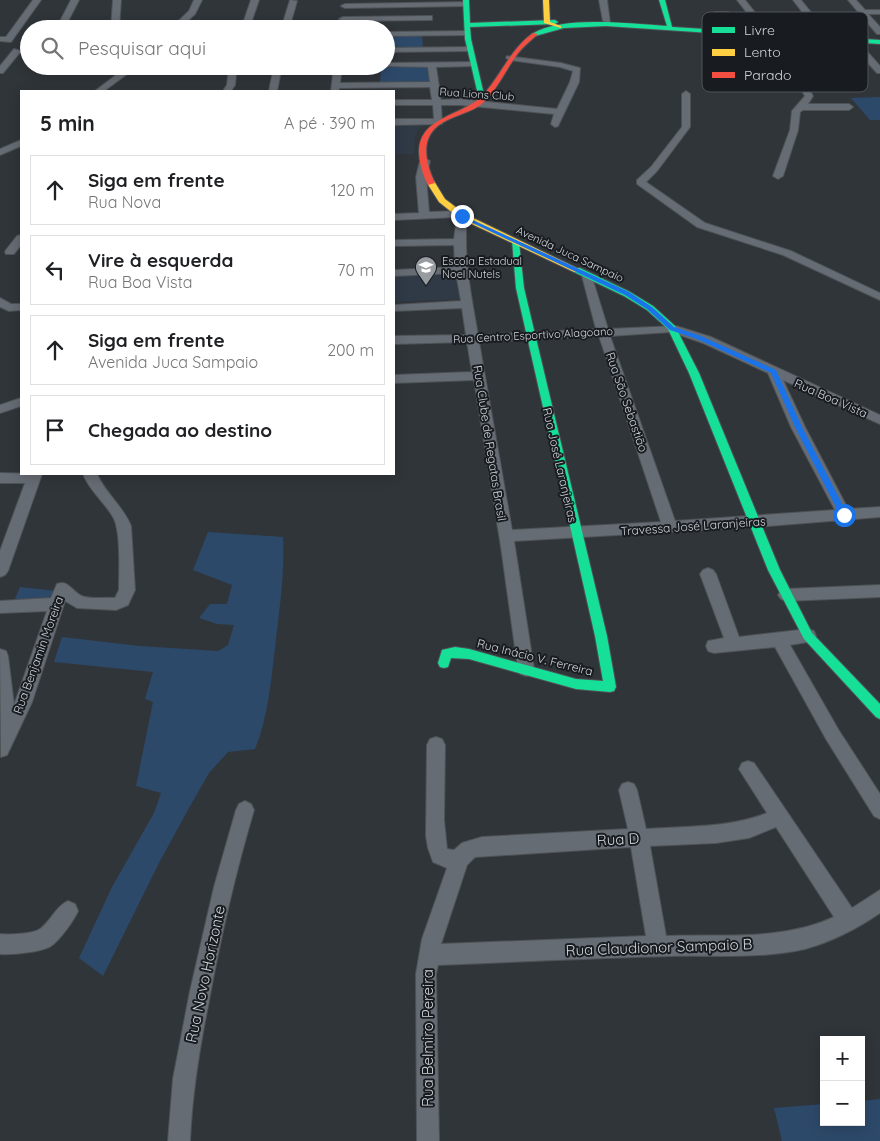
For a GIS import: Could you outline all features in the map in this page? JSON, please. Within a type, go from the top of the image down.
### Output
[{"type":"main road","points":[[546,0],[547,23]]},
{"type":"main road","points":[[662,0],[670,26]]},
{"type":"main road","points":[[466,2],[470,48],[473,64],[482,89],[480,102]]},
{"type":"main road","points":[[467,26],[479,23],[607,21],[702,29]]},
{"type":"main road","points":[[517,23],[528,30],[524,40]]},
{"type":"main road","points":[[547,23],[559,27]]},
{"type":"main road","points":[[524,40],[559,27],[607,24],[670,26]]},
{"type":"main road","name":"Avenida Juca Sampaio","points":[[524,40],[510,58],[499,79],[480,102],[440,122],[429,130],[426,135],[424,149],[425,162],[432,186],[446,204],[460,215],[639,300],[672,328],[694,373],[786,595],[808,636],[880,713]]},
{"type":"main road","points":[[478,78],[499,79]]},
{"type":"main road","name":"Rua José Laranjeiras","points":[[515,242],[520,288],[601,636],[610,687]]},
{"type":"main road","name":"Rua Inácio V. Ferreira","points":[[444,663],[446,654],[453,651],[526,669],[575,684],[610,687]]},
{"type":"street","points":[[20,20],[37,0]]},
{"type":"street","points":[[65,20],[75,0]]},
{"type":"street","points":[[116,20],[117,0]]},
{"type":"street","points":[[184,20],[192,12],[198,0]]},
{"type":"street","points":[[248,20],[255,0]]},
{"type":"street","points":[[603,0],[607,21]]},
{"type":"street","points":[[741,0],[751,12]]},
{"type":"street","points":[[797,0],[806,12]]},
{"type":"street","points":[[852,0],[862,12],[880,12]]},
{"type":"street","points":[[288,20],[294,1]]},
{"type":"street","points":[[428,2],[430,49]]},
{"type":"street","points":[[429,18],[343,19],[345,3],[466,2]]},
{"type":"street","points":[[868,19],[880,32]]},
{"type":"street","points":[[4,40],[20,21]]},
{"type":"street","points":[[395,34],[429,34],[467,26]]},
{"type":"street","points":[[395,50],[470,48]]},
{"type":"street","points":[[0,71],[17,51]]},
{"type":"street","points":[[510,58],[570,66],[578,72],[558,112],[555,124]]},
{"type":"street","points":[[868,58],[880,71]]},
{"type":"street","points":[[0,59],[10,60]]},
{"type":"street","points":[[395,65],[473,64]]},
{"type":"street","points":[[395,122],[440,122],[432,65]]},
{"type":"street","points":[[100,90],[121,75]]},
{"type":"street","points":[[227,90],[232,75]]},
{"type":"street","points":[[273,90],[276,75]]},
{"type":"street","points":[[337,75],[335,88],[434,84]]},
{"type":"street","points":[[379,75],[380,85]]},
{"type":"street","points":[[778,176],[794,130],[796,111],[798,107],[808,100],[807,92]]},
{"type":"street","points":[[808,92],[816,99],[820,107]]},
{"type":"street","points":[[686,94],[686,127],[654,169],[640,182],[701,225],[787,253],[880,297]]},
{"type":"street","name":"Rua Lions Club","points":[[395,103],[480,102],[558,112]]},
{"type":"street","points":[[798,107],[849,107]]},
{"type":"street","points":[[0,152],[20,143]]},
{"type":"street","points":[[424,216],[421,177],[425,162]]},
{"type":"street","points":[[395,216],[460,215]]},
{"type":"street","name":"Rua Clube de Regatas Brasil","points":[[460,215],[461,270],[480,376],[526,669]]},
{"type":"street","points":[[10,252],[20,239]]},
{"type":"street","points":[[395,243],[459,242]]},
{"type":"street","points":[[395,273],[461,270]]},
{"type":"street","name":"Rua São Sebastião","points":[[588,276],[603,332],[670,527]]},
{"type":"street","points":[[0,301],[9,308],[20,308]]},
{"type":"street","points":[[395,308],[466,304]]},
{"type":"street","name":"Rua Centro Esportivo Alagoano","points":[[395,340],[531,337],[672,328]]},
{"type":"street","name":"Rua Boa Vista","points":[[672,328],[699,337],[876,418]]},
{"type":"street","points":[[773,371],[798,427],[844,515]]},
{"type":"street","points":[[395,379],[480,376]]},
{"type":"street","points":[[0,409],[20,402]]},
{"type":"street","points":[[876,418],[880,430]]},
{"type":"street","points":[[0,607],[60,596],[77,602],[105,605],[121,603],[127,590],[124,526],[122,518],[97,491],[90,475]]},
{"type":"street","points":[[0,478],[34,476],[5,539],[0,570]]},
{"type":"street","name":"Travessa José Laranjeiras","points":[[506,536],[755,522],[880,512]]},
{"type":"street","points":[[708,574],[734,644]]},
{"type":"street","points":[[786,595],[880,591]]},
{"type":"street","name":"Rua Benjamin Moreira","points":[[0,749],[24,702],[60,596]]},
{"type":"street","points":[[714,646],[808,636]]},
{"type":"street","points":[[779,640],[832,734],[880,810]]},
{"type":"street","points":[[0,656],[6,684],[6,715],[0,749]]},
{"type":"street","points":[[436,745],[434,801],[436,843],[439,854],[442,857],[459,860]]},
{"type":"street","points":[[748,769],[848,920]]},
{"type":"street","points":[[628,790],[639,838],[658,946]]},
{"type":"street","name":"Rua Novo Horizonte","points":[[179,1141],[187,1059],[206,954],[229,862],[245,810]]},
{"type":"street","name":"Rua D","points":[[459,860],[470,848],[482,846],[716,834],[749,829],[780,817]]},
{"type":"street","name":"Rua Belmiro Pereira","points":[[428,1141],[426,992],[428,955],[459,860]]},
{"type":"street","name":"Rua Claudionor Sampaio B","points":[[428,955],[761,944],[805,939],[848,920],[875,905],[880,900]]},
{"type":"street","points":[[0,944],[8,945],[44,939],[68,911]]},
{"type":"shaded area","points":[[395,34],[422,34],[423,47],[395,48]]},
{"type":"shaded area","points":[[430,66],[431,83],[380,84],[381,75],[395,75],[395,67]]},
{"type":"shaded area","points":[[880,97],[880,120],[870,120],[851,98]]},
{"type":"shaded area","points":[[395,123],[421,125],[415,136],[414,154],[395,154]]},
{"type":"shaded area","name":"Escola Estadual Noel Nutels","points":[[457,271],[460,299],[395,302],[395,273]]},
{"type":"shaded area","points":[[208,532],[283,537],[280,607],[263,725],[255,749],[228,752],[209,773],[160,861],[103,976],[79,958],[112,887],[154,813],[161,793],[136,786],[153,702],[145,699],[153,672],[54,662],[62,637],[139,646],[218,651],[228,645],[234,625],[217,624],[199,618],[210,604],[227,604],[232,585],[193,570]]},
{"type":"shaded area","points":[[20,587],[57,591],[54,600],[15,599]]},
{"type":"shaded area","points":[[880,1099],[880,1141],[782,1141],[774,1108],[820,1104],[820,1126],[865,1126],[865,1101]]},
{"type":"traffic: fast","points":[[466,0],[468,39],[482,99]]},
{"type":"traffic: fast","points":[[662,0],[670,28]]},
{"type":"traffic: fast","points":[[467,25],[555,22]]},
{"type":"traffic: fast","points":[[535,34],[564,26],[606,24],[702,30]]},
{"type":"traffic: fast","points":[[868,41],[880,42]]},
{"type":"traffic: fast","points":[[444,663],[446,654],[455,652],[469,654],[576,684],[610,687],[601,636],[520,288],[515,242]]},
{"type":"traffic: fast","points":[[577,270],[627,294],[650,308],[672,328],[694,373],[774,570],[808,636],[880,713]]},
{"type":"traffic: slow","points":[[546,0],[547,23],[559,27]]},
{"type":"traffic: slow","points":[[431,183],[442,200],[462,216],[577,270]]},
{"type":"traffic: jam","points":[[431,183],[423,158],[423,146],[427,134],[438,123],[474,107],[480,102],[488,94],[518,49],[535,34]]},
{"type":"place","name":"Escola Estadual Noel Nutels","points":[[426,286]]},
{"type":"route","points":[[462,216],[639,300],[672,328],[699,337],[773,371],[798,427],[844,515]]}]
